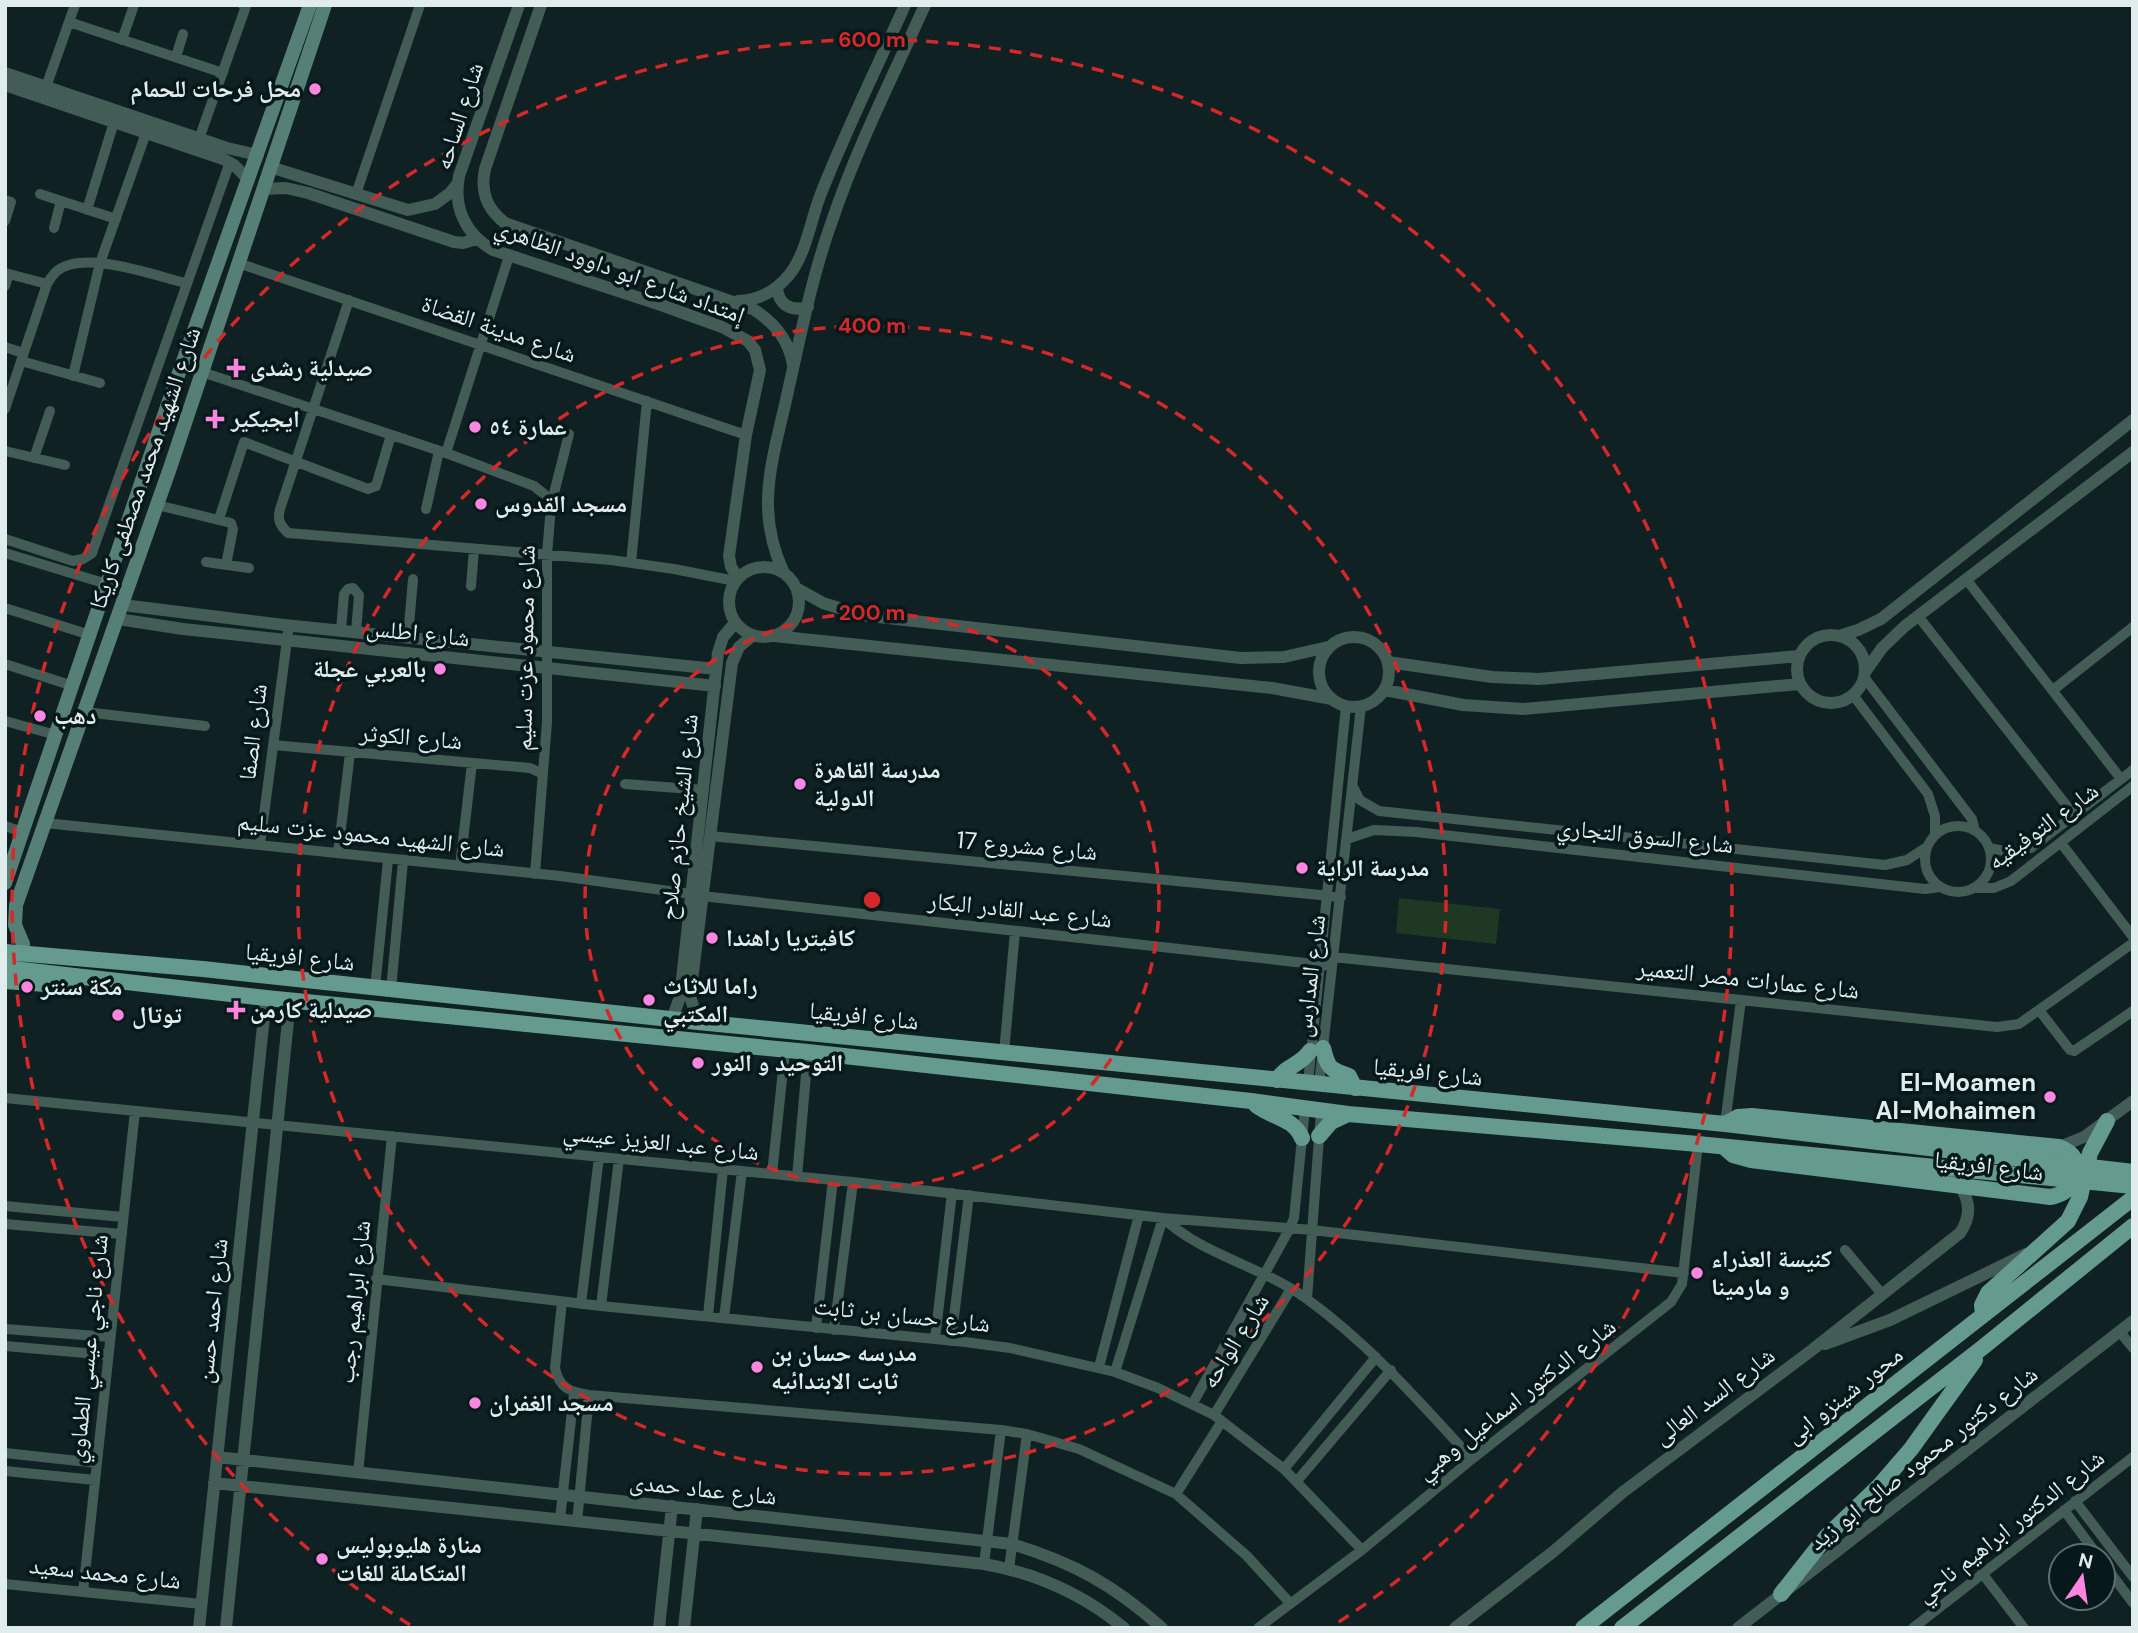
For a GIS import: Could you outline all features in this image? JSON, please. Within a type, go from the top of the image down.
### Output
[{"type":"main road","name":"شارع الشهيد محمد مصطفى كاريكا","points":[[5,883],[170,398],[310,5]]},
{"type":"main road","name":"شارع الشهيد محمد مصطفى كاريكا","points":[[23,944],[10,918],[158,505],[325,5]]},
{"type":"main road","points":[[170,398],[179,406],[191,405]]},
{"type":"main road","points":[[161,425],[183,431]]},
{"type":"main road","name":"شارع افريقيا","points":[[5,942],[80,949],[93,953],[102,962],[203,969],[1355,1088],[1726,1124],[1738,1117],[1752,1116],[2059,1147],[2070,1151],[2075,1157],[2077,1168],[2073,1184],[2060,1195],[2050,1197],[1751,1160],[1733,1155],[1723,1146],[1698,1143],[1348,1114],[808,1052],[290,1001],[89,978],[74,986],[5,981]]},
{"type":"main road","points":[[5,952],[102,962]]},
{"type":"main road","points":[[5,968],[89,978]]},
{"type":"main road","points":[[1277,1080],[1284,1070],[1316,1050],[1335,1071],[1349,1076],[1355,1083],[1355,1088]]},
{"type":"main road","points":[[1251,1101],[1266,1112],[1293,1124],[1302,1138]]},
{"type":"main road","points":[[1319,1136],[1331,1122],[1348,1114]]},
{"type":"main road","points":[[1983,1315],[1982,1306],[1988,1293],[2068,1221],[2077,1205],[2090,1153],[2107,1121]]},
{"type":"main road","points":[[1726,1124],[2133,1172]]},
{"type":"main road","points":[[1723,1146],[2133,1186]]},
{"type":"main road","name":"محور شينزو ابى","points":[[1583,1628],[2133,1198]]},
{"type":"main road","name":"محور شينزو ابى","points":[[1622,1628],[1982,1349],[2133,1226]]},
{"type":"main road","points":[[1781,1594],[1826,1537],[1879,1486],[1911,1449],[1982,1349]]},
{"type":"street","points":[[46,87],[75,5]]},
{"type":"street","points":[[122,40],[134,5]]},
{"type":"street","points":[[199,139],[246,6],[243,5]]},
{"type":"street","points":[[356,194],[420,5]]},
{"type":"street","name":"شارع الساحه","points":[[476,239],[461,215],[457,199],[458,183],[519,5]]},
{"type":"street","name":"شارع الساحه","points":[[505,223],[488,206],[483,177],[541,5]]},
{"type":"street","points":[[735,301],[760,296],[777,287],[798,261],[822,190],[905,5]]},
{"type":"street","points":[[784,573],[765,567],[746,572],[737,579],[730,591],[730,613],[735,623],[752,636],[774,636],[1272,688],[1332,699],[1346,706],[1370,704],[1385,690],[1390,676],[1388,662],[1377,644],[1368,639],[1347,637],[1328,647],[1270,658],[1214,655],[861,615],[823,603],[796,588],[784,573],[771,540],[767,488],[808,307],[822,251],[838,204],[925,5]]},
{"type":"street","points":[[69,22],[223,73]]},
{"type":"street","points":[[176,57],[183,34]]},
{"type":"street","points":[[5,73],[199,139],[226,156],[249,180]]},
{"type":"street","points":[[5,85],[146,133],[226,156],[258,155]]},
{"type":"street","points":[[87,210],[114,122]]},
{"type":"street","points":[[73,376],[100,263],[146,133]]},
{"type":"street","points":[[5,539],[78,561],[92,553],[186,283],[226,156]]},
{"type":"street","points":[[270,167],[408,210],[443,199],[458,183]]},
{"type":"street","points":[[297,190],[297,183],[304,178]]},
{"type":"street","name":"إمتداد شارع ابو داوود الظاهري","points":[[263,189],[297,190],[454,242],[463,243],[476,239],[509,256],[722,327],[748,341],[758,358],[760,370],[746,435]]},
{"type":"street","points":[[40,194],[116,219]]},
{"type":"street","points":[[5,200],[11,202],[5,221]]},
{"type":"street","points":[[54,228],[61,201]]},
{"type":"street","name":"إمتداد شارع ابو داوود الظاهري","points":[[505,223],[735,301],[762,315],[776,328],[788,344],[793,369]]},
{"type":"street","points":[[426,509],[509,256]]},
{"type":"street","points":[[5,409],[8,390],[47,284],[57,270],[77,263],[100,263],[186,283]]},
{"type":"street","name":"شارع مدينة القضاة","points":[[238,263],[746,435]]},
{"type":"street","points":[[5,286],[7,273],[47,284]]},
{"type":"street","points":[[777,287],[778,297],[785,305],[798,309],[808,307]]},
{"type":"street","points":[[349,300],[278,517],[281,526],[288,533],[631,563],[737,579]]},
{"type":"street","points":[[5,347],[22,357],[100,383]]},
{"type":"street","points":[[202,372],[443,452],[534,486],[540,489],[551,505]]},
{"type":"street","points":[[631,563],[648,401]]},
{"type":"street","points":[[34,458],[50,411]]},
{"type":"street","points":[[2133,420],[1881,619],[1858,631],[1839,636],[1823,636],[1808,643],[1799,656],[1797,666],[1800,684],[1811,698],[1819,702],[1837,703],[1853,695],[1889,640],[2133,452]]},
{"type":"street","name":"شارع محمود عزت سليم","points":[[535,874],[547,722],[547,555],[551,505],[569,434]]},
{"type":"street","points":[[219,519],[244,442],[368,489],[378,480],[391,435]]},
{"type":"street","points":[[737,579],[729,556],[746,435]]},
{"type":"street","points":[[5,451],[65,465]]},
{"type":"street","points":[[158,505],[229,522],[233,526],[226,565]]},
{"type":"street","points":[[471,586],[474,549]]},
{"type":"street","points":[[5,553],[107,584]]},
{"type":"street","points":[[206,562],[249,568]]},
{"type":"street","points":[[408,637],[413,579]]},
{"type":"street","points":[[1966,579],[2121,779]]},
{"type":"street","points":[[341,630],[344,594],[353,588],[359,595],[356,632]]},
{"type":"street","points":[[774,636],[783,632],[796,617],[799,608],[796,588]]},
{"type":"street","name":"شارع اطلس","points":[[123,605],[716,669]]},
{"type":"street","points":[[5,608],[90,635]]},
{"type":"street","points":[[1918,616],[2074,815]]},
{"type":"street","name":"شارع اطلس","points":[[118,619],[183,629],[715,686]]},
{"type":"street","name":"شارع الشيخ حازم صلاح","points":[[672,1019],[685,992],[697,895],[716,669],[720,645],[735,623]]},
{"type":"street","name":"شارع الصفا","points":[[260,845],[289,625]]},
{"type":"street","points":[[2053,690],[2133,627]]},
{"type":"street","name":"شارع الشيخ حازم صلاح","points":[[697,895],[710,836],[733,663],[739,647],[752,636]]},
{"type":"street","points":[[1839,636],[1858,650],[1864,664],[1864,675],[1972,819],[1975,831],[1989,848],[1991,857],[1987,875],[1974,888],[1951,892],[1940,887],[1926,869],[1927,847],[1935,835],[1954,826],[1975,831]]},
{"type":"street","points":[[1328,647],[1321,659],[1319,674],[1323,688],[1332,699]]},
{"type":"street","points":[[1388,662],[1492,677],[1539,679],[1799,656]]},
{"type":"street","points":[[5,664],[73,686]]},
{"type":"street","points":[[1385,690],[1463,705],[1523,709],[1800,684]]},
{"type":"street","points":[[1853,695],[1928,794],[1935,816],[1935,835]]},
{"type":"street","name":"شارع المدارس","points":[[1313,1083],[1320,965],[1346,706]]},
{"type":"street","name":"شارع المدارس","points":[[1316,1050],[1333,961],[1360,706]]},
{"type":"street","points":[[85,712],[205,726]]},
{"type":"street","points":[[5,722],[56,736]]},
{"type":"street","name":"شارع الكوثر","points":[[273,745],[530,768],[543,774]]},
{"type":"street","points":[[338,853],[350,752]]},
{"type":"street","points":[[460,866],[471,763]]},
{"type":"street","name":"شارع التوفيقيه","points":[[1989,848],[2006,853],[2023,851],[2133,770]]},
{"type":"street","points":[[625,784],[704,790]]},
{"type":"street","name":"شارع التوفيقيه","points":[[1974,888],[1994,888],[2011,881],[2133,786]]},
{"type":"street","name":"شارع السوق التجاري","points":[[1353,787],[1365,805],[1385,812],[1885,864],[1907,860],[1927,847]]},
{"type":"street","points":[[1382,830],[1379,820],[1385,812]]},
{"type":"street","name":"شارع الشهيد محمود عزت سليم","points":[[46,823],[535,874],[697,895]]},
{"type":"street","points":[[5,826],[23,832]]},
{"type":"street","name":"شارع السوق التجاري","points":[[1347,839],[1367,831],[1382,830],[1918,888],[1940,887]]},
{"type":"street","name":"شارع مشروع 17","points":[[710,836],[1341,897]]},
{"type":"street","points":[[2061,843],[2133,937]]},
{"type":"street","points":[[383,989],[388,860]]},
{"type":"street","points":[[383,989],[404,861]]},
{"type":"street","name":"شارع عبد القادر البكار","points":[[697,895],[1320,965],[1333,961]]},
{"type":"street","points":[[1004,1052],[1015,931]]},
{"type":"street","name":"شارع عمارات مصر التعمير","points":[[1333,961],[1997,1027],[2019,1024],[2133,943]]},
{"type":"street","name":"شارع الشيخ حازم صلاح","points":[[685,992],[698,1022]]},
{"type":"street","name":"شارع احمد حسن","points":[[199,1628],[266,998]]},
{"type":"street","points":[[1726,1124],[1741,1000]]},
{"type":"street","name":"شارع احمد حسن","points":[[226,1628],[290,1001]]},
{"type":"street","points":[[2039,1010],[2070,1050],[2074,1051],[2133,1011]]},
{"type":"street","points":[[772,1174],[785,1051]]},
{"type":"street","points":[[797,1177],[808,1052]]},
{"type":"street","name":"شارع عبد العزيز عيسي","points":[[5,1098],[833,1180],[1163,1218],[1312,1230]]},
{"type":"street","points":[[2059,1147],[2077,1142],[2133,1101]]},
{"type":"street","points":[[1307,1299],[1319,1136],[1313,1110]]},
{"type":"street","name":"شارع الواحه","points":[[1193,1404],[1266,1276],[1290,1228],[1294,1218],[1302,1138],[1313,1110]]},
{"type":"street","name":"شارع ناجي عيسي الطماوي","points":[[83,1592],[135,1111]]},
{"type":"street","name":"شارع ابراهيم رجب","points":[[358,1472],[392,1136]]},
{"type":"street","name":"شارع الدكتور اسماعيل وهبي","points":[[1258,1628],[1362,1550],[1472,1459],[1671,1303],[1680,1289],[1684,1273],[1698,1143]]},
{"type":"street","points":[[581,1304],[600,1157]]},
{"type":"street","points":[[601,1306],[619,1159]]},
{"type":"street","points":[[708,1317],[723,1169]]},
{"type":"street","points":[[724,1318],[742,1171]]},
{"type":"street","points":[[816,1328],[833,1180]]},
{"type":"street","points":[[834,1329],[852,1182]]},
{"type":"street","name":"شارع السد العالى","points":[[1455,1628],[1554,1551],[1623,1492],[1960,1233],[1969,1206],[1959,1185]]},
{"type":"street","points":[[934,1339],[951,1193]]},
{"type":"street","points":[[951,1341],[969,1195]]},
{"type":"street","points":[[5,1206],[123,1217]]},
{"type":"street","points":[[1098,1367],[1139,1215]]},
{"type":"street","points":[[1115,1372],[1163,1218],[1185,1237],[1292,1289],[1307,1299],[1391,1370],[1472,1459]]},
{"type":"street","points":[[5,1224],[121,1234]]},
{"type":"street","points":[[1312,1230],[1684,1273]]},
{"type":"street","points":[[1816,1346],[1890,1320],[2039,1248]]},
{"type":"street","points":[[1845,1250],[1882,1294]]},
{"type":"street","name":"شارع حسان بن ثابت","points":[[376,1279],[581,1304],[1010,1348],[1098,1367],[1193,1404],[1218,1418],[1284,1469],[1362,1550]]},
{"type":"street","name":"شارع الواحه","points":[[1176,1494],[1292,1289]]},
{"type":"street","points":[[562,1301],[555,1368],[561,1384],[575,1393],[1001,1430],[1027,1434],[1079,1449],[1176,1494],[1247,1556],[1290,1602]]},
{"type":"street","name":"شارع دكتور محمود صالح ابو زيد","points":[[1738,1628],[2133,1321]]},
{"type":"street","points":[[5,1329],[110,1338]]},
{"type":"street","points":[[2120,1332],[2133,1349]]},
{"type":"street","points":[[5,1346],[108,1355]]},
{"type":"street","points":[[1284,1469],[1376,1357]]},
{"type":"street","points":[[1297,1481],[1391,1370]]},
{"type":"street","points":[[560,1519],[575,1393]]},
{"type":"street","points":[[577,1522],[589,1395]]},
{"type":"street","points":[[984,1564],[1001,1430]]},
{"type":"street","points":[[1009,1569],[1027,1434]]},
{"type":"street","points":[[5,1453],[97,1463]]},
{"type":"street","name":"شارع عماد حمدى","points":[[217,1457],[1012,1544],[1068,1563],[1104,1582],[1162,1628]]},
{"type":"street","name":"شارع الدكتور ابراهيم ناجي","points":[[1913,1628],[2133,1457]]},
{"type":"street","points":[[5,1471],[95,1480]]},
{"type":"street","name":"شارع عماد حمدى","points":[[214,1483],[984,1564],[1009,1569],[1065,1590],[1099,1609],[1125,1628]]},
{"type":"street","points":[[2075,1502],[2133,1577]]},
{"type":"street","points":[[659,1628],[672,1506]]},
{"type":"street","points":[[684,1628],[697,1509]]},
{"type":"street","points":[[2064,1510],[2088,1542]]},
{"type":"street","points":[[1982,1573],[2024,1628]]},
{"type":"street","points":[[2117,1582],[2133,1603]]},
{"type":"street","name":"شارع محمد سعيد","points":[[5,1584],[201,1604]]},
{"type":"green space","points":[[1399,898],[1500,909],[1496,944],[1396,933]]},
{"type":"place","name":"محل فرحات للحمام","points":[[315,89]]},
{"type":"place","name":"صيدلية رشدى","points":[[236,368]]},
{"type":"place","name":"ايجيكير","points":[[215,419]]},
{"type":"place","name":"عمارة ٥٤","points":[[475,427]]},
{"type":"place","name":"مسجد القدوس","points":[[481,504]]},
{"type":"place","name":"بالعربي عجلة","points":[[440,669]]},
{"type":"place","name":"دهب","points":[[40,716]]},
{"type":"place","name":"مدرسة القاهرة الدولية","points":[[800,784]]},
{"type":"place","name":"مدرسة الراية","points":[[1302,868]]},
{"type":"place","name":"كافيتريا راهندا","points":[[712,938]]},
{"type":"place","name":"مكة سنتر","points":[[27,987]]},
{"type":"place","name":"راما للاثاث المكتبي","points":[[649,1000]]},
{"type":"place","name":"صيدلية كارمن","points":[[236,1010]]},
{"type":"place","name":"توتال","points":[[118,1015]]},
{"type":"place","name":"التوحيد و النور","points":[[698,1063]]},
{"type":"place","name":"El-Moamen Al-Mohaimen","points":[[2050,1097]]},
{"type":"place","name":"كنيسة العذراء و مارمينا","points":[[1697,1273]]},
{"type":"place","name":"مدرسه حسان بن ثابت الابتدائيه","points":[[757,1367]]},
{"type":"place","name":"مسجد الغفران","points":[[475,1403]]},
{"type":"place","name":"منارة هليوبوليس المتكاملة للغات","points":[[322,1559]]}]
